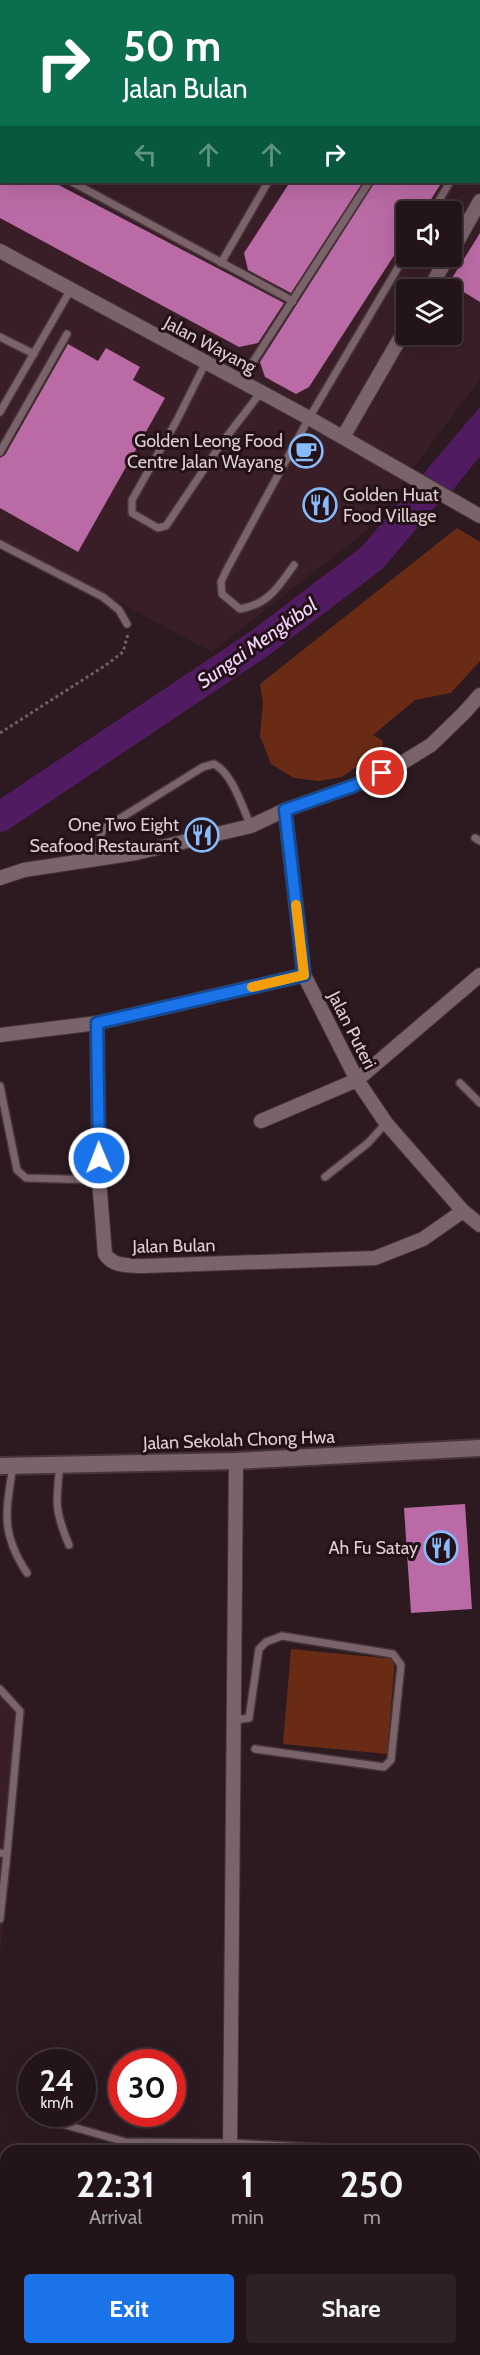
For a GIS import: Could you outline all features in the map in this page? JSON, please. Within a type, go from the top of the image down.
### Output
[{"type":"street","points":[[462,233],[480,201]]},
{"type":"street","name":"Jalan Wayang","points":[[0,251],[309,418],[480,516]]},
{"type":"street","points":[[343,437],[396,345]]},
{"type":"street","points":[[0,878],[24,870],[136,854],[251,826],[285,810],[353,786],[397,766],[431,745],[464,714],[480,694]]},
{"type":"street","name":"Jalan Puteri","points":[[285,810],[304,975],[357,1080],[386,1123],[463,1212],[480,1225]]},
{"type":"street","points":[[0,1035],[97,1023],[304,975]]},
{"type":"street","points":[[261,1121],[357,1080],[480,975]]},
{"type":"street","name":"Jalan Bulan","points":[[97,1023],[99,1180],[105,1254],[108,1259],[119,1264],[143,1266],[375,1258],[423,1239],[463,1212]]},
{"type":"street","name":"Jalan Sekolah Chong Hwa","points":[[6,1466],[236,1461],[480,1449]]},
{"type":"street","points":[[230,2145],[236,1461]]},
{"type":"lane","points":[[74,183],[293,301]]},
{"type":"lane","points":[[221,263],[267,183]]},
{"type":"lane","points":[[249,368],[368,183]]},
{"type":"lane","points":[[439,201],[449,183]]},
{"type":"lane","points":[[294,565],[273,594],[256,606],[240,609],[222,594],[221,582],[226,571],[309,418],[398,267]]},
{"type":"lane","points":[[0,412],[71,289]]},
{"type":"lane","points":[[0,452],[67,334]]},
{"type":"lane","points":[[0,337],[34,354]]},
{"type":"lane","points":[[206,362],[132,500],[132,513],[158,528],[166,526],[221,444],[261,392]]},
{"type":"lane","points":[[0,544],[103,597],[119,610],[127,624]]},
{"type":"lane","points":[[93,860],[103,829],[203,767],[214,764],[220,767],[228,777],[251,826]]},
{"type":"lane","points":[[460,1083],[480,1103]]},
{"type":"lane","points":[[0,1086],[17,1170],[26,1178],[99,1180]]},
{"type":"lane","points":[[325,1177],[368,1143],[386,1123]]},
{"type":"lane","points":[[60,1465],[57,1513],[69,1545]]},
{"type":"lane","points":[[6,1466],[3,1523],[11,1545],[27,1573]]},
{"type":"lane","points":[[234,1719],[249,1718],[260,1649],[266,1642],[276,1638],[282,1636],[393,1654],[398,1659],[401,1665],[389,1764],[384,1767],[255,1749]]},
{"type":"lane","points":[[0,1689],[20,1711],[3,1853],[0,1919]]},
{"type":"lane","points":[[73,2127],[126,2142],[188,2145]]},
{"type":"path","points":[[0,733],[123,652],[128,635],[127,624]]},
{"type":"shaded area","points":[[0,183],[480,183],[480,379],[366,531],[212,652],[0,539]]},
{"type":"shaded area","points":[[480,407],[480,456],[452,491],[428,475]]},
{"type":"shaded area","points":[[457,528],[480,542],[480,661],[451,693],[415,700],[373,735],[383,741],[382,749],[342,777],[319,781],[294,778],[271,764],[260,736],[263,703],[260,684]]},
{"type":"shaded area","points":[[291,1649],[395,1659],[387,1754],[283,1744]]},
{"type":"shaded area","points":[[0,1684],[25,1711],[0,1954]]},
{"type":"building","points":[[0,183],[55,183],[284,303],[258,343],[239,347],[0,218]]},
{"type":"building","points":[[289,183],[362,183],[291,293],[248,270],[244,253]]},
{"type":"building","points":[[374,183],[441,183],[430,201],[396,201],[396,252],[309,387],[296,394],[265,377],[260,362]]},
{"type":"building","points":[[480,233],[480,302],[462,291],[462,279],[451,279],[459,267],[462,267],[462,262]]},
{"type":"building","points":[[68,344],[98,361],[106,348],[140,367],[133,380],[165,398],[78,552],[0,508],[0,458],[5,455]]},
{"type":"building","points":[[465,1504],[472,1609],[411,1613],[404,1508]]},
{"type":"waterway","name":"Sungai Mengkibol","points":[[0,817],[260,643],[372,558],[480,430]]},
{"type":"slow traffic","points":[[252,987],[304,975],[296,905]]},
{"type":"place","name":"Golden Leong Food Centre Jalan Wayang","points":[[306,451]]},
{"type":"place","name":"Golden Huat Food Village","points":[[320,505]]},
{"type":"place","name":"One Two Eight Seafood Restaurant","points":[[202,835]]},
{"type":"place","name":"Ah Fu Satay","points":[[441,1548]]},
{"type":"route","points":[[99,1158],[97,1023],[304,975],[285,810],[353,786],[382,773]]}]
